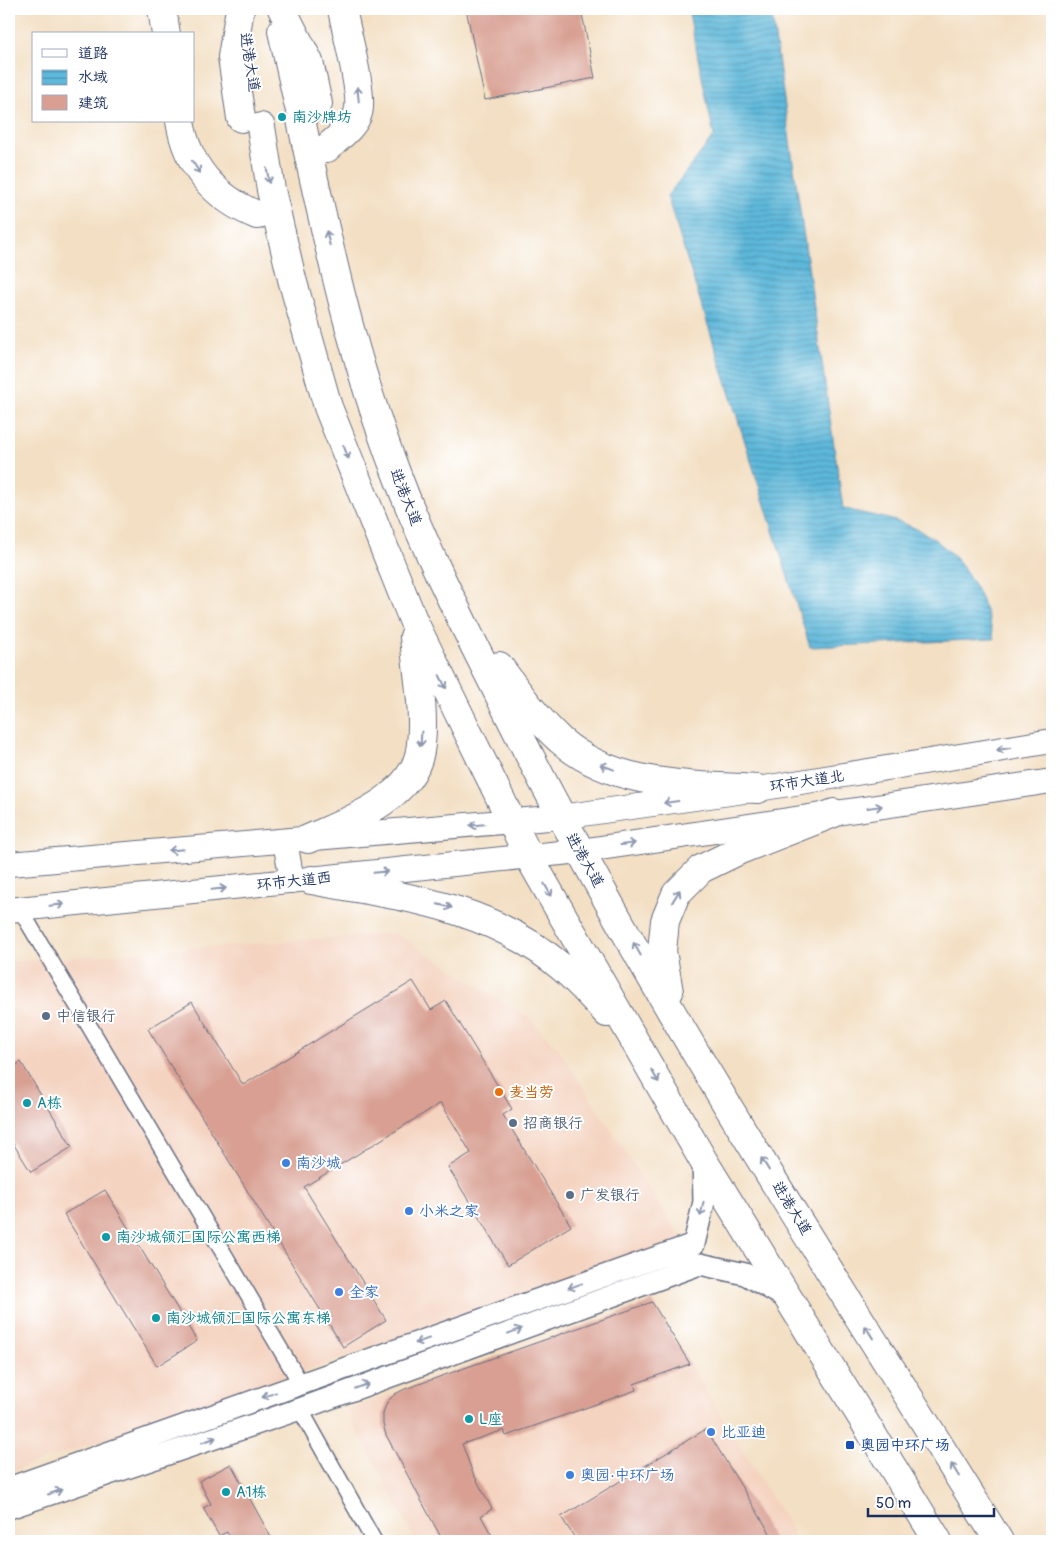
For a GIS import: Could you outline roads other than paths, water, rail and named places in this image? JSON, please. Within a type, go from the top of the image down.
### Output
[{"type":"highway","points":[[241,9],[232,57],[271,190],[290,270],[328,407]]},
{"type":"highway","name":"进港大道","points":[[278,9],[309,112],[342,299],[372,404],[397,475],[423,540],[561,817],[672,1011],[999,1541]]},
{"type":"highway","points":[[282,9],[309,62],[309,112],[327,148],[370,340],[372,404]]},
{"type":"highway","points":[[327,148],[351,125],[358,113],[358,96],[342,9]]},
{"type":"highway","points":[[180,122],[182,137],[192,160],[204,177],[216,191],[237,207],[257,215]]},
{"type":"highway","points":[[251,122],[257,215],[291,325],[328,407],[413,620],[511,823],[703,1160],[938,1541]]},
{"type":"highway","points":[[378,533],[397,547],[423,540]]},
{"type":"highway","points":[[454,604],[532,710],[561,741],[591,761],[631,776],[676,784],[758,789]]},
{"type":"highway","points":[[297,840],[366,813],[388,799],[406,781],[420,753],[421,729],[413,620]]},
{"type":"highway","points":[[672,1011],[662,950],[665,921],[676,894],[701,869],[740,850],[834,814]]},
{"type":"highway","points":[[301,881],[456,908],[495,924],[524,940],[564,969],[635,1041]]},
{"type":"main road","name":"环市大道北","points":[[561,817],[758,789],[1052,741]]},
{"type":"main road","points":[[580,851],[1052,781]]},
{"type":"main road","points":[[9,864],[511,823],[561,817]]},
{"type":"main road","points":[[297,840],[301,881]]},
{"type":"main road","name":"环市大道西","points":[[15,910],[580,851]]},
{"type":"street","points":[[15,910],[301,1384]]},
{"type":"street","points":[[9,1488],[694,1244],[704,1202],[703,1160]]},
{"type":"street","points":[[9,1508],[300,1409],[700,1264],[744,1274],[788,1299]]},
{"type":"street","points":[[300,1409],[374,1541]]},
{"type":"water","points":[[688,9],[771,9],[843,508],[902,523],[927,534],[942,545],[955,558],[976,588],[994,639],[810,647],[667,196],[714,136]]},
{"type":"place","name":"南沙牌坊","points":[[282,117]]},
{"type":"place","name":"中信银行","points":[[46,1016]]},
{"type":"place","name":"麦当劳","points":[[499,1092]]},
{"type":"place","name":"A栋","points":[[27,1103]]},
{"type":"place","name":"招商银行","points":[[513,1123]]},
{"type":"place","name":"南沙城","points":[[286,1163]]},
{"type":"place","name":"广发银行","points":[[570,1195]]},
{"type":"place","name":"小米之家","points":[[409,1211]]},
{"type":"place","name":"南沙城领汇国际公寓西梯","points":[[106,1237]]},
{"type":"place","name":"全家","points":[[339,1292]]},
{"type":"place","name":"南沙城领汇国际公寓东梯","points":[[156,1318]]},
{"type":"place","name":"L座","points":[[469,1419]]},
{"type":"place","name":"比亚迪","points":[[711,1432]]},
{"type":"place","name":"奥园中环广场","points":[[850,1445]]},
{"type":"place","name":"奥园·中环广场","points":[[570,1475]]},
{"type":"place","name":"A1栋","points":[[226,1492]]}]
